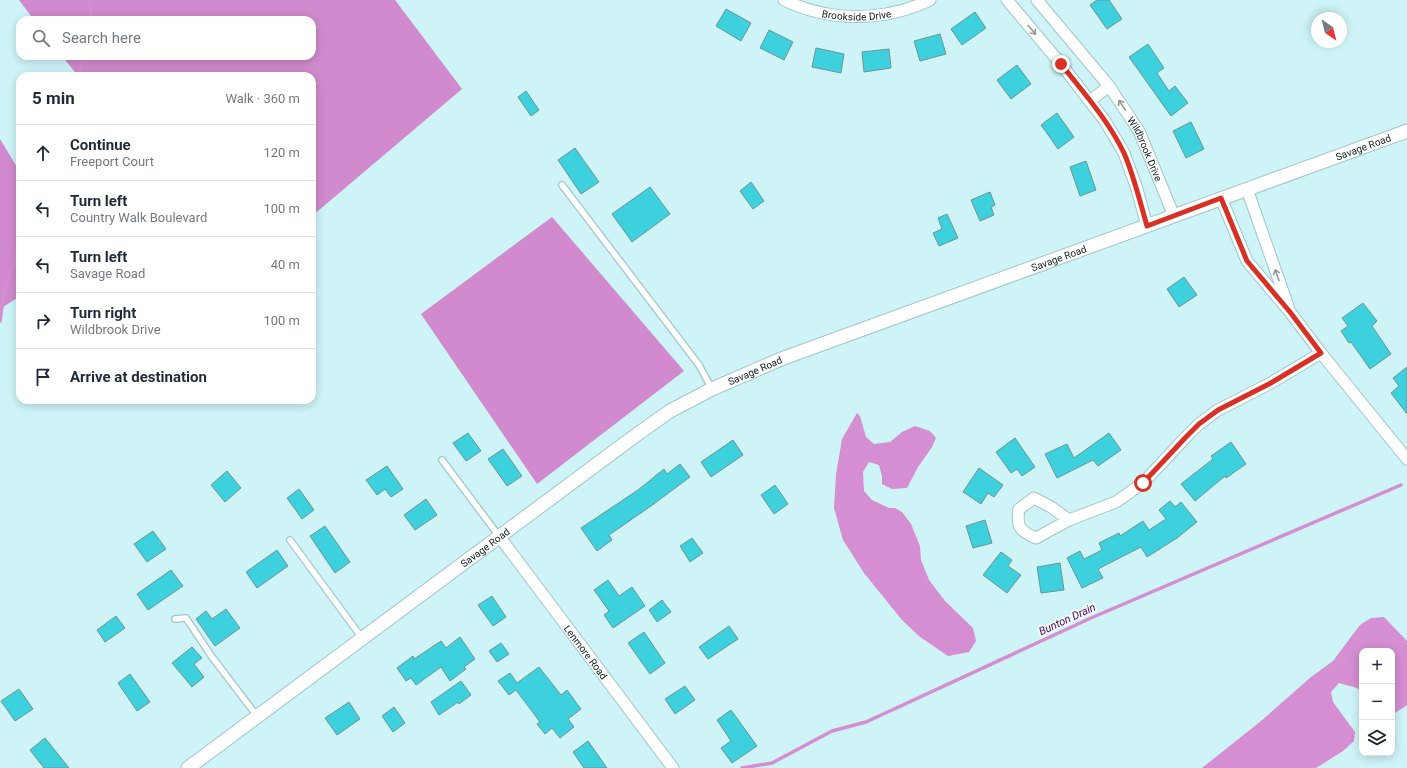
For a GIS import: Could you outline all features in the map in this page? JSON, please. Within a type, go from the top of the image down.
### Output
[{"type":"street","name":"Brookside Drive","points":[[784,0],[814,11],[837,16],[854,17],[873,16],[906,10],[930,0]]},
{"type":"street","name":"Wildbrook Drive","points":[[1007,0],[1061,64],[1105,121],[1124,154],[1137,190],[1147,226]]},
{"type":"street","name":"Wildbrook Drive","points":[[1037,0],[1109,86],[1139,131],[1174,216]]},
{"type":"street","points":[[1090,100],[1109,86]]},
{"type":"street","name":"Savage Road","points":[[188,768],[499,536],[670,411],[712,389],[781,359],[1407,131]]},
{"type":"street","points":[[1247,189],[1290,312]]},
{"type":"street","points":[[1221,198],[1247,261],[1290,312],[1321,353],[1407,459]]},
{"type":"street","points":[[1069,520],[1116,502],[1143,483],[1199,424],[1218,410],[1269,384],[1321,353]]},
{"type":"street","name":"Lenmore Road","points":[[499,536],[673,768]]},
{"type":"lane","points":[[562,185],[700,366],[712,389]]},
{"type":"lane","points":[[442,460],[499,536]]},
{"type":"lane","points":[[290,540],[362,638]]},
{"type":"lane","points":[[175,619],[186,618],[212,657],[257,716]]},
{"type":"shaded area","points":[[19,0],[395,0],[462,89],[316,213],[316,72],[75,72],[65,60],[316,60],[316,16],[31,16]]},
{"type":"shaded area","points":[[0,139],[16,165],[16,299],[0,309]]},
{"type":"shaded area","points":[[552,217],[684,371],[537,484],[421,314]]},
{"type":"shaded area","points":[[857,413],[860,416],[866,437],[874,444],[890,442],[902,432],[915,426],[930,431],[936,438],[907,488],[892,489],[882,484],[882,476],[879,465],[869,462],[863,472],[864,491],[872,500],[902,512],[911,524],[920,546],[921,560],[929,580],[945,601],[973,628],[976,641],[969,652],[948,656],[920,637],[902,620],[864,573],[843,540],[834,508],[836,474],[842,439]]},
{"type":"shaded area","points":[[1384,617],[1407,641],[1407,705],[1395,713],[1395,648],[1359,648],[1359,690],[1339,683],[1331,692],[1333,702],[1355,732],[1354,741],[1343,751],[1316,768],[1202,768],[1261,721],[1311,677],[1333,661],[1360,625],[1371,618]]},
{"type":"building","points":[[1097,0],[1109,0],[1122,19],[1107,29],[1090,5]]},
{"type":"building","points":[[726,9],[751,23],[741,41],[716,26]]},
{"type":"building","points":[[975,12],[986,28],[962,45],[951,29]]},
{"type":"building","points":[[769,30],[793,42],[784,60],[760,48]]},
{"type":"building","points":[[940,34],[946,54],[920,61],[914,41]]},
{"type":"building","points":[[1148,44],[1164,68],[1157,73],[1169,91],[1175,86],[1188,103],[1171,116],[1129,57]]},
{"type":"building","points":[[816,48],[844,54],[841,73],[812,67]]},
{"type":"building","points":[[889,49],[891,68],[864,72],[862,52]]},
{"type":"building","points":[[1017,65],[1031,84],[1011,99],[997,80]]},
{"type":"building","points":[[526,91],[539,110],[531,116],[518,97]]},
{"type":"building","points":[[1057,113],[1074,137],[1058,149],[1041,125]]},
{"type":"building","points":[[1191,122],[1204,149],[1186,158],[1173,131]]},
{"type":"building","points":[[575,148],[599,182],[581,194],[558,160]]},
{"type":"building","points":[[1086,161],[1096,190],[1080,196],[1070,167]]},
{"type":"building","points":[[751,182],[764,201],[753,209],[740,191]]},
{"type":"building","points":[[650,187],[670,214],[632,242],[612,214]]},
{"type":"building","points":[[990,192],[995,205],[991,207],[994,215],[980,221],[971,200]]},
{"type":"building","points":[[947,214],[958,238],[939,246],[933,233],[942,229],[938,218]]},
{"type":"building","points":[[1184,277],[1197,295],[1179,307],[1167,289]]},
{"type":"building","points":[[1363,303],[1377,321],[1372,326],[1391,354],[1370,369],[1351,342],[1349,343],[1341,331],[1348,326],[1342,318]]},
{"type":"building","points":[[1407,367],[1407,414],[1391,393],[1399,386],[1393,378]]},
{"type":"building","points":[[468,433],[481,451],[466,461],[453,443]]},
{"type":"building","points":[[1109,433],[1121,450],[1098,466],[1093,460],[1057,478],[1045,454],[1067,444],[1074,458]]},
{"type":"building","points":[[1015,438],[1035,467],[1022,476],[1017,469],[1011,473],[996,452]]},
{"type":"building","points":[[733,440],[743,455],[711,477],[701,462]]},
{"type":"building","points":[[1231,442],[1246,464],[1226,478],[1225,476],[1195,501],[1181,484],[1213,459],[1211,456]]},
{"type":"building","points":[[503,449],[522,476],[507,486],[488,459]]},
{"type":"building","points":[[680,464],[690,477],[609,535],[612,540],[597,551],[581,528],[638,490],[664,469],[667,474]]},
{"type":"building","points":[[387,466],[403,489],[391,497],[385,489],[377,495],[366,480]]},
{"type":"building","points":[[979,468],[1003,485],[994,497],[988,493],[981,504],[963,492]]},
{"type":"building","points":[[227,471],[241,488],[225,502],[211,485]]},
{"type":"building","points":[[775,485],[788,504],[774,514],[761,495]]},
{"type":"building","points":[[299,489],[314,510],[302,519],[287,498]]},
{"type":"building","points":[[426,499],[437,515],[415,530],[404,515]]},
{"type":"building","points":[[1170,501],[1175,507],[1181,502],[1197,522],[1177,538],[1147,557],[1141,547],[1098,569],[1103,578],[1082,588],[1067,558],[1080,551],[1084,559],[1102,550],[1099,543],[1119,533],[1120,536],[1143,521],[1149,530],[1166,519],[1159,510]]},
{"type":"building","points":[[985,520],[992,543],[973,548],[966,526]]},
{"type":"building","points":[[325,526],[350,562],[335,573],[310,536]]},
{"type":"building","points":[[153,531],[166,549],[147,562],[134,544]]},
{"type":"building","points":[[692,538],[703,553],[690,562],[680,546]]},
{"type":"building","points":[[277,550],[288,566],[257,588],[246,572]]},
{"type":"building","points":[[1001,552],[1012,560],[1008,566],[1021,575],[1007,593],[983,575]]},
{"type":"building","points":[[1060,563],[1064,590],[1041,593],[1037,567]]},
{"type":"building","points":[[171,570],[183,586],[148,610],[137,594]]},
{"type":"building","points":[[608,580],[619,596],[632,587],[645,606],[613,628],[604,615],[609,611],[594,590]]},
{"type":"building","points":[[492,596],[506,617],[493,626],[478,605]]},
{"type":"building","points":[[662,600],[671,612],[657,622],[649,610]]},
{"type":"building","points":[[226,609],[240,628],[215,646],[196,619],[206,611],[212,619]]},
{"type":"building","points":[[116,616],[125,628],[105,642],[97,630]]},
{"type":"building","points":[[729,626],[738,639],[708,659],[699,647]]},
{"type":"building","points":[[644,632],[665,663],[650,674],[628,643]]},
{"type":"building","points":[[460,637],[475,659],[464,667],[466,669],[450,681],[441,667],[416,685],[411,678],[406,681],[397,668],[413,656],[414,659],[441,641],[446,648]]},
{"type":"building","points":[[501,643],[509,654],[497,662],[489,651]]},
{"type":"building","points":[[192,647],[202,658],[194,664],[204,677],[192,687],[172,663]]},
{"type":"building","points":[[539,667],[561,695],[567,690],[581,709],[568,719],[574,727],[560,738],[552,728],[545,734],[537,724],[540,722],[516,690],[509,695],[498,681],[510,673],[517,683]]},
{"type":"building","points":[[130,674],[150,702],[137,711],[118,683]]},
{"type":"building","points":[[461,681],[471,695],[459,704],[458,702],[439,715],[431,702]]},
{"type":"building","points":[[685,686],[695,700],[675,714],[665,699]]},
{"type":"building","points":[[19,689],[33,709],[15,721],[1,701]]},
{"type":"building","points":[[349,702],[360,719],[337,735],[325,718]]},
{"type":"building","points":[[394,707],[405,723],[393,732],[382,716]]},
{"type":"building","points":[[731,710],[757,746],[732,763],[721,748],[731,741],[717,720]]},
{"type":"building","points":[[45,738],[69,768],[44,768],[30,750]]},
{"type":"building","points":[[588,741],[607,768],[584,768],[573,752]]},
{"type":"waterway","points":[[90,0],[91,16]]},
{"type":"waterway","points":[[79,72],[84,60]]},
{"type":"waterway","points":[[0,321],[4,291],[16,256]]},
{"type":"waterway","name":"Bunton Drain","points":[[742,768],[772,763],[832,731],[866,722],[1091,618],[1401,485]]},
{"type":"route","points":[[1061,64],[1105,121],[1124,154],[1137,190],[1147,226],[1221,198],[1247,261],[1290,312],[1321,353],[1269,384],[1218,410],[1199,424],[1143,483]]}]
